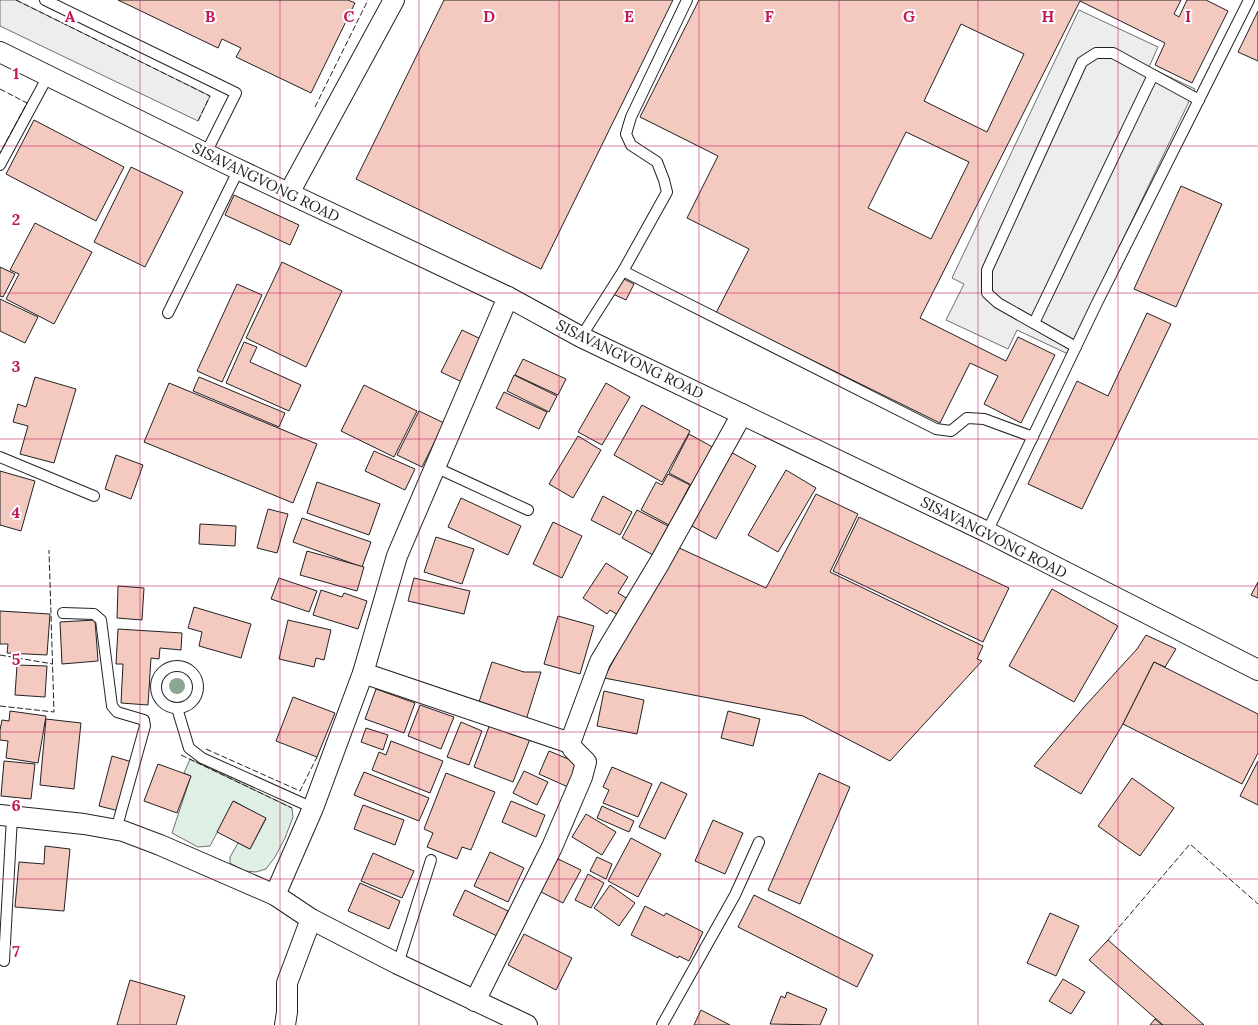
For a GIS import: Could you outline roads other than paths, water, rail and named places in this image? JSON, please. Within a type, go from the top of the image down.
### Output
[{"type":"street","points":[[289,192],[394,0]]},
{"type":"street","name":"SISAVANGVONG ROAD","points":[[0,52],[239,169],[508,297],[580,337],[987,532],[1258,670]]},
{"type":"street","points":[[275,895],[313,808],[363,673],[397,556],[508,297]]},
{"type":"street","points":[[570,743],[600,662],[660,562],[742,414]]},
{"type":"street","points":[[363,673],[570,743],[573,749],[586,762],[582,777],[552,848],[475,1001]]},
{"type":"street","points":[[6,816],[84,824],[116,830],[160,845],[275,895],[311,919],[398,964],[527,1025]]},
{"type":"street","points":[[285,1025],[287,982],[311,919]]},
{"type":"lane","points":[[44,0],[236,93],[206,153]]},
{"type":"lane","points":[[580,337],[623,271],[667,192],[657,162],[631,145],[626,134],[631,116],[687,0]]},
{"type":"lane","points":[[987,532],[1076,347],[1249,0]]},
{"type":"lane","points":[[1076,347],[998,303],[987,294],[987,270],[1082,62],[1096,53],[1113,53],[1199,100]]},
{"type":"lane","points":[[1034,323],[1153,75]]},
{"type":"lane","points":[[0,165],[48,76]]},
{"type":"lane","points":[[168,313],[239,169]]},
{"type":"lane","points":[[623,271],[936,429],[951,431],[967,418],[984,419],[1033,437]]},
{"type":"lane","points":[[0,457],[94,496]]},
{"type":"lane","points":[[435,467],[528,510]]},
{"type":"lane","points":[[63,612],[94,614],[101,620],[112,706],[117,712],[144,720],[145,726],[116,830]]},
{"type":"lane","points":[[181,667],[196,679],[197,692],[190,704],[177,708],[170,707],[159,698],[156,692],[156,685],[162,673],[168,669],[181,667]]},
{"type":"lane","points":[[177,708],[189,748],[202,758],[313,808]]},
{"type":"lane","points":[[4,960],[6,816]]},
{"type":"lane","points":[[662,1025],[735,895],[759,842]]},
{"type":"lane","points":[[398,964],[431,860]]}]
